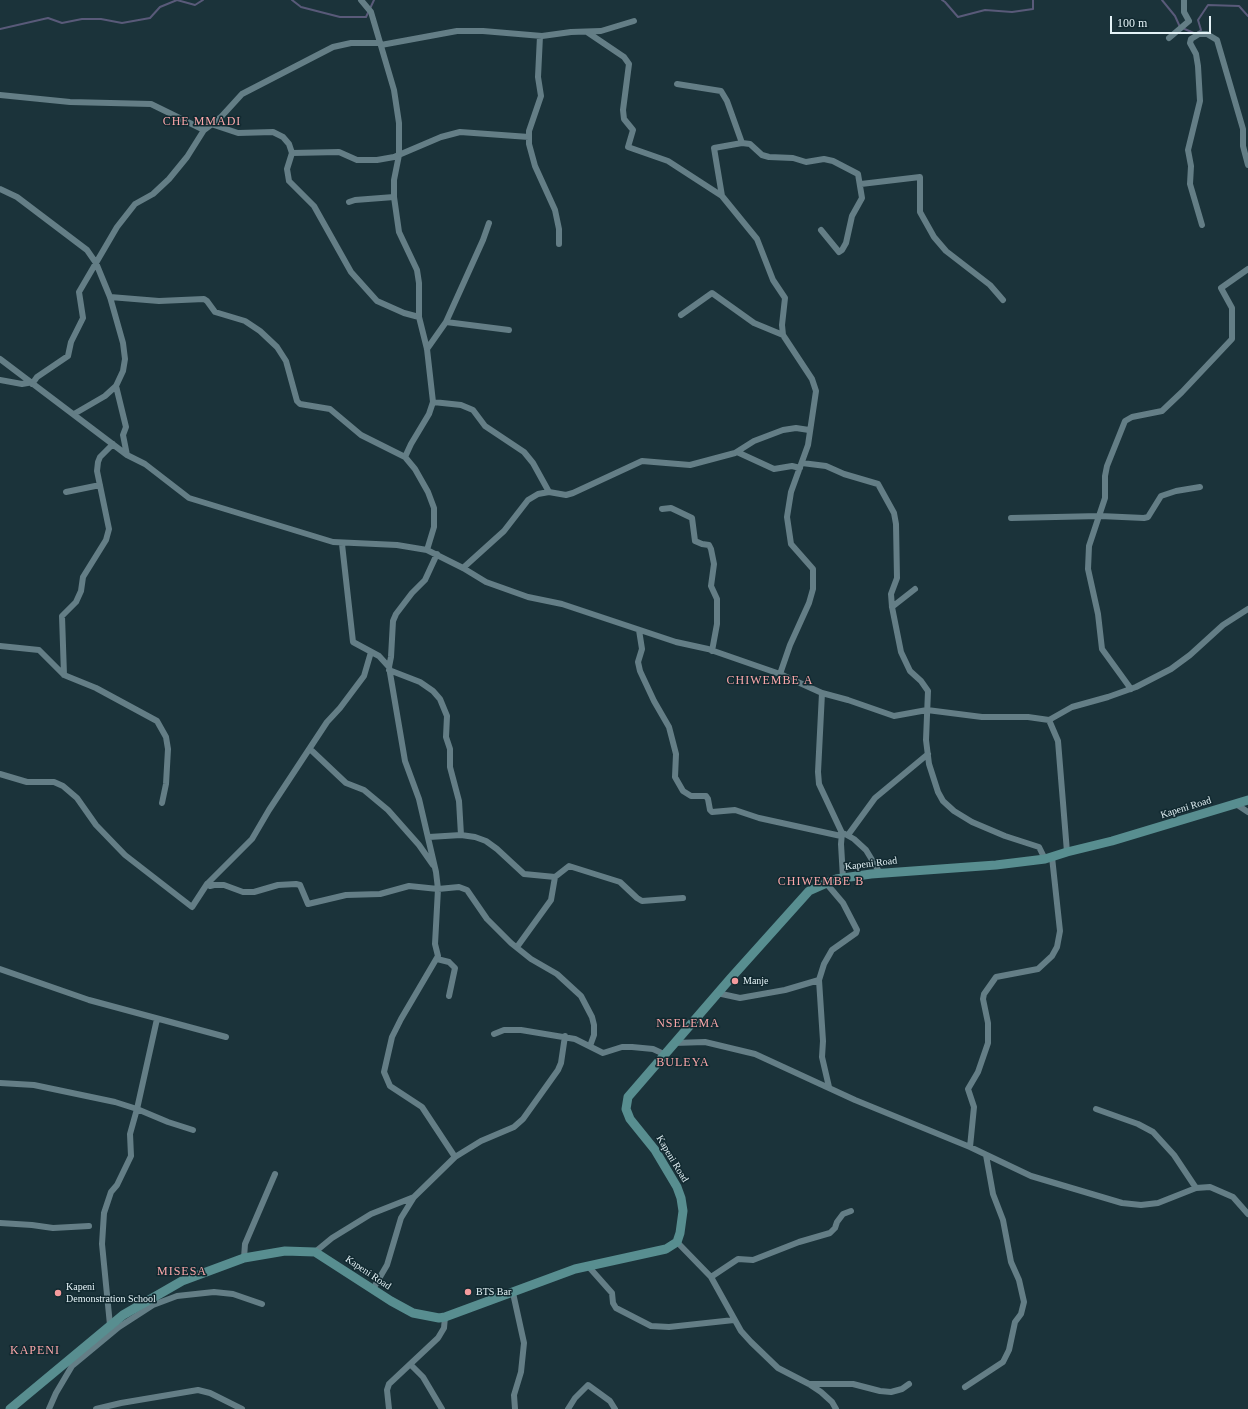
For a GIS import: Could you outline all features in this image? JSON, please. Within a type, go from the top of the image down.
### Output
[{"type":"main road","name":"Kapeni Road","points":[[10,1409],[123,1314],[182,1281],[244,1258],[269,1252],[296,1250],[315,1252],[416,1315],[445,1318],[588,1266],[666,1249],[677,1242],[683,1211],[677,1187],[655,1150],[630,1120],[626,1109],[628,1097],[666,1055],[717,993],[809,891],[826,883],[843,878],[880,873],[1009,864],[1049,858],[1067,852],[1112,842],[1248,800]]},
{"type":"street","points":[[361,0],[371,12],[396,104],[400,155],[394,180],[394,197],[399,232],[417,270],[420,317],[427,349],[433,402],[429,414],[410,444],[405,457]]},
{"type":"street","points":[[1168,38],[1189,22],[1184,12],[1184,0]]},
{"type":"street","points":[[30,382],[68,356],[71,342],[83,318],[79,292],[122,220],[136,204],[153,194],[169,179],[187,157],[204,130],[223,115],[242,94],[320,52],[348,43],[380,44],[463,30],[540,36],[571,32],[601,31],[634,21]]},
{"type":"street","points":[[587,32],[624,57],[629,64],[624,89],[623,110],[624,119],[633,130],[628,147],[668,161],[722,196],[756,237],[773,280],[784,298],[782,325],[783,335],[800,359],[815,387],[808,446],[789,504],[787,517],[789,537],[794,550],[812,567],[814,573],[814,588],[809,604],[790,645],[780,674]]},
{"type":"street","points":[[1202,225],[1190,184],[1191,166],[1188,150],[1200,101],[1196,54],[1190,43],[1191,39],[1199,34],[1207,34],[1217,40],[1243,129],[1243,146],[1248,165]]},
{"type":"street","points":[[540,36],[538,76],[540,96],[529,137],[533,161],[555,210],[559,229],[559,244]]},
{"type":"street","points":[[677,84],[721,91],[727,101],[742,143]]},
{"type":"street","points":[[0,95],[70,102],[151,104],[204,130]]},
{"type":"street","points":[[211,124],[241,134],[275,133],[287,141],[292,153],[287,169],[289,180],[314,206],[351,272],[377,301],[404,313],[420,317]]},
{"type":"street","points":[[292,153],[339,152],[359,160],[377,160],[400,155],[437,139],[460,132],[529,137]]},
{"type":"street","points":[[722,196],[714,148],[742,143],[750,144],[760,154],[769,158],[793,158],[806,162],[824,159],[834,160],[858,174],[861,184],[862,198],[852,216],[846,242],[842,250],[839,252],[821,230]]},
{"type":"street","points":[[861,184],[920,177],[920,212],[934,237],[946,251],[990,286],[1004,300]]},
{"type":"street","points":[[0,189],[17,197],[87,250],[96,263],[110,297],[123,343],[125,359],[123,371],[116,386],[105,396],[74,414]]},
{"type":"street","points":[[349,202],[362,199],[394,197]]},
{"type":"street","points":[[427,349],[446,322],[488,223]]},
{"type":"street","points":[[1131,688],[1101,645],[1098,614],[1089,576],[1088,557],[1092,535],[1100,516],[1105,498],[1106,472],[1124,423],[1132,417],[1162,411],[1232,339],[1233,314],[1230,303],[1220,288],[1248,269]]},
{"type":"street","points":[[682,315],[712,293],[754,323],[783,335]]},
{"type":"street","points":[[110,297],[159,301],[204,299],[215,312],[254,326],[277,347],[286,361],[297,401],[300,404],[330,409],[361,435],[405,457],[420,476],[432,500],[434,527],[427,550]]},
{"type":"street","points":[[446,322],[509,330]]},
{"type":"street","points":[[0,358],[127,455],[145,464],[189,498],[342,544],[397,545],[427,550],[463,568],[486,582],[528,597],[562,604],[639,630],[712,650],[780,674],[822,693],[848,700],[894,716],[927,710],[982,717],[1028,717],[1049,720],[1072,707],[1131,688],[1171,669],[1190,655],[1223,625],[1248,609]]},
{"type":"street","points":[[0,380],[24,384],[33,382],[30,382]]},
{"type":"street","points":[[116,386],[126,427],[123,435],[127,455]]},
{"type":"street","points":[[433,402],[461,405],[473,410],[485,426],[524,452],[533,463],[549,492]]},
{"type":"street","points":[[463,568],[504,531],[528,500],[538,494],[549,492],[566,494],[573,493],[642,460],[685,466],[737,452],[754,440],[783,430],[796,428],[809,430]]},
{"type":"street","points":[[64,674],[62,616],[76,602],[81,592],[83,576],[106,540],[108,531],[100,485],[98,460],[113,444]]},
{"type":"street","points":[[737,452],[774,469],[792,466],[826,466],[844,474],[878,484],[881,487],[896,518],[897,578],[891,594],[892,607],[904,658],[910,671],[921,681],[928,691],[926,740],[938,792],[948,807],[972,822],[1005,836],[1039,847],[1049,858],[1060,931],[1057,947],[1052,956],[1038,969],[996,977],[984,994],[983,999],[988,1023],[988,1043],[978,1072],[968,1089],[974,1107],[970,1147]]},
{"type":"street","points":[[66,492],[100,485]]},
{"type":"street","points":[[1011,518],[1100,516],[1144,518],[1148,517],[1161,496],[1176,491],[1200,487]]},
{"type":"street","points":[[662,509],[671,508],[692,518],[695,541],[709,545],[711,549],[714,564],[711,586],[717,599],[717,624],[712,650]]},
{"type":"street","points":[[342,544],[352,639],[354,643],[384,660],[389,669],[405,761],[419,799],[429,838],[438,889],[435,926],[438,959],[401,1018],[392,1037],[384,1072],[390,1086],[425,1110],[455,1157]]},
{"type":"street","points":[[389,669],[393,621],[396,614],[412,593],[425,580],[437,554]]},
{"type":"street","points":[[892,607],[915,589]]},
{"type":"street","points":[[639,630],[642,649],[638,662],[640,671],[654,701],[669,727],[676,754],[675,777],[683,790],[691,796],[707,797],[712,812],[735,810],[759,818],[844,835],[866,850],[880,873]]},
{"type":"street","points":[[0,646],[39,650],[64,674],[96,688],[157,721],[166,737],[168,749],[166,784],[162,802]]},
{"type":"street","points":[[0,774],[27,782],[54,782],[63,786],[77,798],[96,825],[124,855],[190,906],[194,906],[207,884],[252,839],[269,810],[327,722],[340,708],[364,676],[370,652]]},
{"type":"street","points":[[389,669],[420,682],[440,699],[445,710],[448,719],[446,737],[450,749],[450,767],[459,801],[461,835]]},
{"type":"street","points":[[822,693],[818,772],[819,784],[844,835],[843,878]]},
{"type":"street","points":[[1049,720],[1058,741],[1067,852]]},
{"type":"street","points":[[310,749],[346,782],[364,790],[388,810],[419,845],[434,866],[436,872]]},
{"type":"street","points":[[844,835],[875,798],[928,754]]},
{"type":"street","points":[[1236,804],[1248,812]]},
{"type":"street","points":[[429,838],[461,835],[475,837],[486,841],[498,849],[524,874],[555,877]]},
{"type":"street","points":[[517,947],[551,900],[555,877],[567,867],[573,866],[620,882],[642,901],[683,898]]},
{"type":"street","points":[[826,883],[843,903],[857,930],[856,933],[832,950],[824,964],[819,980],[823,1041],[822,1057],[829,1087]]},
{"type":"street","points":[[207,884],[210,886],[224,885],[243,892],[254,892],[278,885],[296,884],[300,885],[308,904],[346,895],[380,894],[409,886],[438,889],[459,887],[467,890],[487,919],[517,947],[531,959],[557,974],[581,996],[592,1017],[594,1025],[594,1035],[590,1046]]},
{"type":"street","points":[[438,959],[449,962],[455,968],[449,996]]},
{"type":"street","points":[[0,969],[89,1000],[226,1037]]},
{"type":"street","points":[[717,993],[740,998],[784,990],[819,980]]},
{"type":"street","points":[[110,1325],[102,1244],[104,1213],[108,1198],[117,1185],[130,1156],[130,1134],[157,1019]]},
{"type":"street","points":[[494,1034],[511,1030],[565,1036],[580,1041],[603,1054],[622,1047],[632,1046],[653,1049],[666,1055]]},
{"type":"street","points":[[373,1289],[387,1264],[401,1218],[414,1197],[455,1157],[481,1141],[514,1127],[523,1119],[558,1070],[561,1063],[565,1036]]},
{"type":"street","points":[[674,1044],[705,1042],[737,1048],[755,1054],[931,1132],[970,1147],[1031,1176],[1130,1204],[1158,1203],[1196,1188],[1210,1186],[1227,1193],[1248,1214]]},
{"type":"street","points":[[0,1083],[42,1087],[137,1109],[168,1122],[193,1130]]},
{"type":"street","points":[[1096,1110],[1138,1124],[1153,1132],[1174,1154],[1196,1188]]},
{"type":"street","points":[[965,1387],[1003,1362],[1009,1350],[1015,1322],[1021,1314],[1024,1302],[1019,1280],[1011,1262],[1004,1220],[993,1194],[986,1155]]},
{"type":"street","points":[[244,1258],[245,1244],[275,1174]]},
{"type":"street","points":[[315,1252],[332,1238],[371,1214],[414,1197]]},
{"type":"street","points":[[711,1277],[738,1259],[753,1260],[799,1242],[830,1233],[836,1228],[837,1222],[843,1214],[851,1211]]},
{"type":"street","points":[[0,1224],[32,1225],[53,1228],[89,1226]]},
{"type":"street","points":[[677,1242],[711,1277],[741,1331],[768,1360],[778,1368],[809,1384],[827,1397],[836,1409]]},
{"type":"street","points":[[588,1266],[612,1293],[614,1306],[616,1308],[651,1326],[670,1327],[734,1320]]},
{"type":"street","points":[[49,1409],[56,1392],[72,1366],[119,1326],[153,1305],[177,1296],[214,1292],[233,1294],[262,1304]]},
{"type":"street","points":[[513,1293],[524,1343],[520,1372],[514,1395],[514,1409]]},
{"type":"street","points":[[389,1409],[388,1387],[392,1380],[411,1364],[442,1333],[445,1318]]},
{"type":"street","points":[[411,1364],[423,1376],[442,1409]]},
{"type":"street","points":[[809,1384],[854,1384],[880,1391],[891,1392],[902,1389],[909,1384]]},
{"type":"street","points":[[568,1409],[575,1398],[588,1385],[610,1401],[615,1409]]},
{"type":"street","points":[[96,1409],[121,1403],[198,1390],[215,1396],[242,1409]]},
{"type":"waterway","points":[[0,29],[48,18],[62,23],[82,19],[101,19],[122,23],[150,18],[160,7],[177,0],[195,5],[203,0]]},
{"type":"waterway","points":[[292,0],[301,7],[340,17],[366,17],[374,0]]},
{"type":"waterway","points":[[942,0],[958,17],[985,10],[1012,12],[1033,9],[1033,0]]},
{"type":"waterway","points":[[1162,0],[1175,16],[1180,27],[1196,34],[1201,30],[1198,20],[1208,5],[1239,6],[1248,16]]},
{"type":"place","name":"Manje","points":[[735,981]]},
{"type":"place","name":"BTS Bar","points":[[468,1292]]},
{"type":"place","name":"Kapeni Demonstration School","points":[[58,1293]]},
{"type":"district","name":"CHE MMADI","points":[[202,122]]},
{"type":"district","name":"CHIWEMBE A","points":[[770,681]]},
{"type":"district","name":"CHIWEMBE B","points":[[821,882]]},
{"type":"district","name":"NSELEMA","points":[[688,1024]]},
{"type":"district","name":"BULEYA","points":[[683,1063]]},
{"type":"district","name":"MISESA","points":[[182,1272]]},
{"type":"district","name":"KAPENI","points":[[35,1351]]}]
